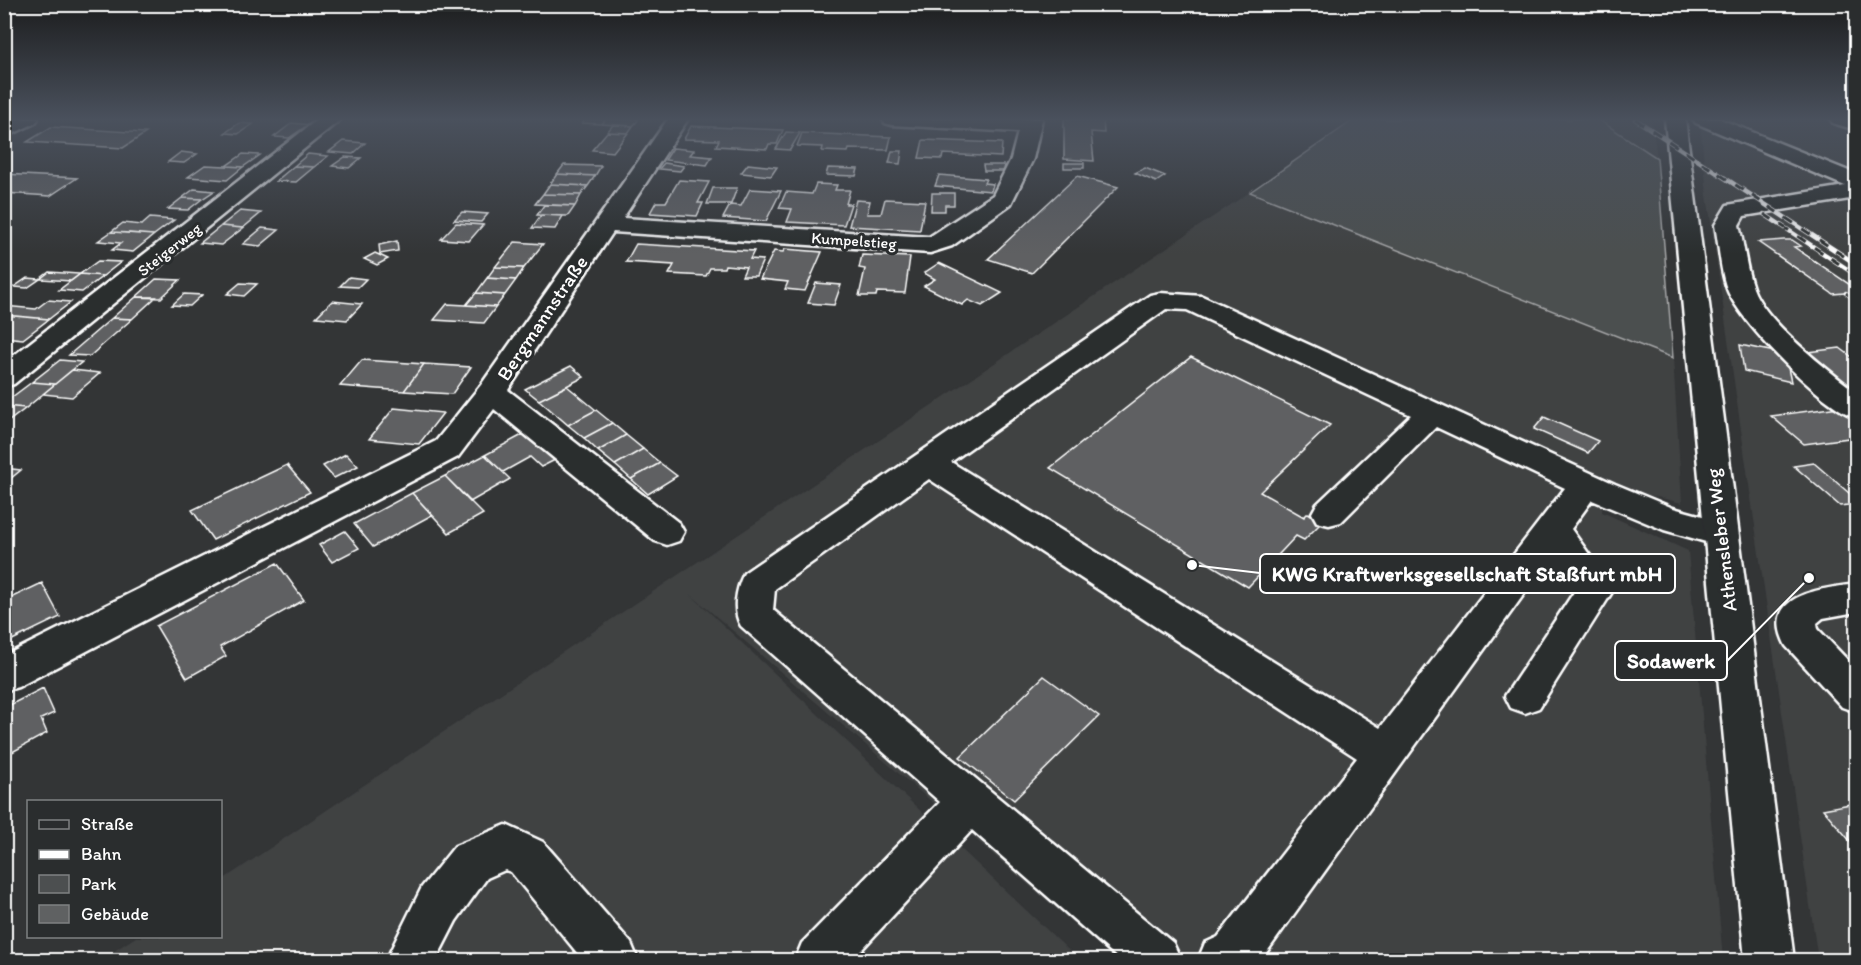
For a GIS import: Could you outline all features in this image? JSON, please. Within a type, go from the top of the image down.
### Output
[{"type":"street","name":"Steigerweg","points":[[4,378],[274,164]]},
{"type":"street","name":"Bergmannstraße","points":[[647,164],[492,392],[667,532]]},
{"type":"street","name":"Kumpelstieg","points":[[606,224],[930,245],[943,241],[1003,199],[1020,164]]},
{"type":"street","name":"Athensleber Weg","points":[[1680,164],[1770,960]]},
{"type":"street","points":[[1813,164],[1857,182]]},
{"type":"street","points":[[1857,191],[1735,210],[1727,225],[1740,289],[1755,315],[1806,367],[1857,407]]},
{"type":"street","points":[[1156,960],[754,616],[757,583],[1160,301],[1192,302],[1586,484],[1664,518],[1720,533]]},
{"type":"street","points":[[4,675],[447,449],[492,392]]},
{"type":"street","points":[[1329,513],[1432,413]]},
{"type":"street","points":[[928,463],[1385,753]]},
{"type":"street","points":[[1222,960],[1232,959],[1586,484]]},
{"type":"street","points":[[1525,696],[1596,589],[1552,529]]},
{"type":"street","points":[[1857,598],[1813,605],[1798,617],[1799,635],[1857,695]]},
{"type":"street","points":[[819,960],[970,801]]},
{"type":"street","points":[[410,960],[439,904],[471,862],[506,847],[527,857],[614,960]]},
{"type":"shaded area","points":[[1704,164],[1856,164],[1856,960],[1818,960]]},
{"type":"shaded area","points":[[1250,192],[1673,358],[1682,503],[1628,490],[1603,492],[1602,512],[1688,551],[1723,960],[1116,960],[689,593],[1079,960],[100,960],[134,938],[222,938],[222,880]]},
{"type":"green space","points":[[1290,164],[1657,164],[1673,358],[1250,192]]},
{"type":"building","points":[[229,164],[247,164],[243,167],[226,166]]},
{"type":"building","points":[[296,164],[318,164],[314,167],[294,166]]},
{"type":"building","points":[[335,164],[354,164],[349,168],[332,166]]},
{"type":"building","points":[[663,164],[684,166],[680,171],[659,169]]},
{"type":"building","points":[[748,164],[777,167],[771,176],[741,173]]},
{"type":"building","points":[[1064,164],[1084,164],[1084,168],[1064,168]]},
{"type":"building","points":[[205,165],[243,167],[227,180],[188,177]]},
{"type":"building","points":[[564,165],[601,166],[595,176],[557,174]]},
{"type":"building","points":[[983,165],[1004,165],[1005,171],[984,171]]},
{"type":"building","points":[[294,166],[314,167],[296,182],[276,181]]},
{"type":"building","points":[[828,168],[858,169],[856,176],[826,175]]},
{"type":"building","points":[[1145,168],[1165,176],[1156,182],[1135,173]]},
{"type":"building","points":[[4,174],[77,178],[50,196],[4,193]]},
{"type":"building","points":[[557,174],[595,176],[588,186],[550,184]]},
{"type":"building","points":[[939,175],[986,179],[984,183],[993,184],[991,191],[935,186]]},
{"type":"building","points":[[1077,176],[1118,187],[1032,273],[988,259]]},
{"type":"building","points":[[679,180],[709,182],[698,203],[703,203],[697,216],[650,213],[656,202],[666,202]]},
{"type":"building","points":[[550,184],[588,186],[581,195],[543,194]]},
{"type":"building","points":[[816,184],[837,185],[835,190],[850,190],[846,204],[851,204],[844,225],[787,222],[792,209],[779,208],[786,192],[812,194]]},
{"type":"building","points":[[713,188],[737,188],[731,204],[707,204]]},
{"type":"building","points":[[194,189],[214,191],[202,199],[182,198]]},
{"type":"building","points":[[750,189],[781,191],[766,221],[723,218],[730,205],[741,206]]},
{"type":"building","points":[[932,193],[954,193],[954,205],[945,205],[945,211],[931,211]]},
{"type":"building","points":[[543,194],[581,195],[575,206],[535,204]]},
{"type":"building","points":[[182,198],[202,199],[188,210],[168,209]]},
{"type":"building","points":[[885,199],[925,201],[920,230],[849,226],[856,200],[870,201],[867,214],[881,214]]},
{"type":"building","points":[[544,205],[575,206],[568,216],[537,215]]},
{"type":"building","points":[[240,211],[261,213],[243,228],[221,226]]},
{"type":"building","points":[[462,212],[488,214],[481,222],[454,220]]},
{"type":"building","points":[[541,215],[563,216],[555,229],[532,228]]},
{"type":"building","points":[[150,218],[174,220],[154,235],[111,232],[123,223],[142,225]]},
{"type":"building","points":[[456,223],[483,225],[469,241],[441,239]]},
{"type":"building","points":[[221,226],[243,228],[221,245],[200,243]]},
{"type":"building","points":[[262,228],[279,230],[260,246],[243,244]]},
{"type":"building","points":[[111,232],[154,235],[133,252],[112,250],[121,243],[98,241]]},
{"type":"building","points":[[1792,240],[1801,246],[1794,247],[1856,289],[1856,292],[1833,294],[1758,242]]},
{"type":"building","points":[[397,241],[398,251],[380,254],[379,245]]},
{"type":"building","points":[[515,242],[543,244],[524,268],[495,267]]},
{"type":"building","points":[[636,244],[754,251],[750,259],[763,260],[756,276],[742,276],[746,267],[725,265],[724,268],[710,268],[706,276],[669,274],[674,265],[626,262]]},
{"type":"building","points":[[785,249],[822,252],[805,291],[785,289],[788,282],[760,279],[774,251],[783,252]]},
{"type":"building","points":[[375,253],[388,259],[377,265],[364,259]]},
{"type":"building","points":[[862,255],[910,257],[905,293],[877,292],[876,296],[859,296],[865,269],[859,268]]},
{"type":"building","points":[[98,261],[121,262],[103,276],[80,274]]},
{"type":"building","points":[[939,263],[1002,293],[982,306],[968,300],[962,305],[924,286],[935,279],[924,273]]},
{"type":"building","points":[[495,267],[524,268],[516,280],[487,278]]},
{"type":"building","points":[[49,272],[80,274],[71,281],[40,279]]},
{"type":"building","points":[[80,274],[103,276],[82,292],[59,290]]},
{"type":"building","points":[[349,277],[366,279],[358,287],[340,286]]},
{"type":"building","points":[[27,278],[40,279],[27,288],[14,287]]},
{"type":"building","points":[[487,278],[516,280],[505,295],[476,293]]},
{"type":"building","points":[[156,279],[180,280],[161,298],[136,297]]},
{"type":"building","points":[[240,283],[257,284],[244,296],[227,294]]},
{"type":"building","points":[[816,283],[841,285],[834,305],[808,303]]},
{"type":"building","points":[[476,293],[505,295],[496,307],[466,305]]},
{"type":"building","points":[[184,294],[202,295],[190,306],[172,305]]},
{"type":"building","points":[[136,297],[156,297],[132,319],[112,318]]},
{"type":"building","points":[[48,300],[71,302],[49,319],[4,315],[4,306],[36,309]]},
{"type":"building","points":[[332,301],[362,304],[347,320],[316,317]]},
{"type":"building","points":[[447,304],[496,307],[484,323],[434,320]]},
{"type":"building","points":[[4,315],[49,319],[23,339],[4,337],[4,332],[9,329],[4,328]]},
{"type":"building","points":[[112,318],[132,319],[90,356],[69,355]]},
{"type":"building","points":[[1740,345],[1785,354],[1791,382],[1744,371]]},
{"type":"building","points":[[1840,348],[1856,360],[1856,400],[1808,363],[1820,362],[1808,352]]},
{"type":"building","points":[[1191,357],[1330,425],[1260,492],[1304,517],[1308,513],[1323,521],[1304,540],[1296,536],[1248,587],[1050,468]]},
{"type":"building","points":[[60,360],[82,362],[55,384],[32,382]]},
{"type":"building","points":[[362,360],[424,364],[404,391],[340,386]]},
{"type":"building","points":[[424,364],[471,367],[452,394],[404,391]]},
{"type":"building","points":[[571,366],[584,377],[539,400],[525,389]]},
{"type":"building","points":[[72,370],[100,373],[72,397],[43,394]]},
{"type":"building","points":[[32,382],[55,384],[26,408],[4,406],[4,403]]},
{"type":"building","points":[[567,386],[596,410],[568,425],[539,400]]},
{"type":"building","points":[[4,406],[26,408],[4,425]]},
{"type":"building","points":[[1839,407],[1856,420],[1856,437],[1804,444],[1771,416]]},
{"type":"building","points":[[394,408],[443,413],[419,444],[369,439]]},
{"type":"building","points":[[596,410],[612,423],[584,438],[568,425]]},
{"type":"building","points":[[1544,417],[1598,441],[1588,453],[1534,429]]},
{"type":"building","points":[[612,423],[626,435],[598,451],[584,438]]},
{"type":"building","points":[[526,433],[555,460],[541,467],[530,457],[503,472],[485,455]]},
{"type":"building","points":[[626,435],[643,449],[615,465],[598,451]]},
{"type":"building","points":[[643,449],[660,463],[631,479],[615,465]]},
{"type":"building","points":[[346,454],[358,466],[334,478],[323,466]]},
{"type":"building","points":[[485,455],[510,479],[470,502],[445,476]]},
{"type":"building","points":[[660,463],[677,476],[648,494],[631,479]]},
{"type":"building","points":[[1814,463],[1856,499],[1856,504],[1840,506],[1794,466]]},
{"type":"building","points":[[287,465],[310,492],[213,540],[192,510]]},
{"type":"building","points":[[4,468],[21,470],[4,484]]},
{"type":"building","points":[[445,476],[483,514],[449,533],[412,493]]},
{"type":"building","points":[[412,493],[432,515],[373,547],[354,524]]},
{"type":"building","points":[[345,531],[359,548],[332,562],[319,545]]},
{"type":"building","points":[[277,563],[304,600],[220,647],[226,656],[187,678],[156,626]]},
{"type":"building","points":[[42,583],[60,617],[4,644],[4,601]]},
{"type":"building","points":[[1044,676],[1099,716],[1014,800],[960,757]]},
{"type":"building","points":[[43,688],[54,713],[41,719],[47,733],[5,756],[4,708]]},
{"type":"building","points":[[1856,803],[1856,848],[1823,809]]},
{"type":"railway","points":[[1704,164],[1856,264]]},
{"type":"railway","points":[[1764,214],[1856,275]]},
{"type":"railway","points":[[1846,293],[1856,300]]},
{"type":"place","name":"KWG Kraftwerksgesellschaft Staßfurt mbH","points":[[1192,565]]},
{"type":"place","name":"Sodawerk","points":[[1809,578]]}]
